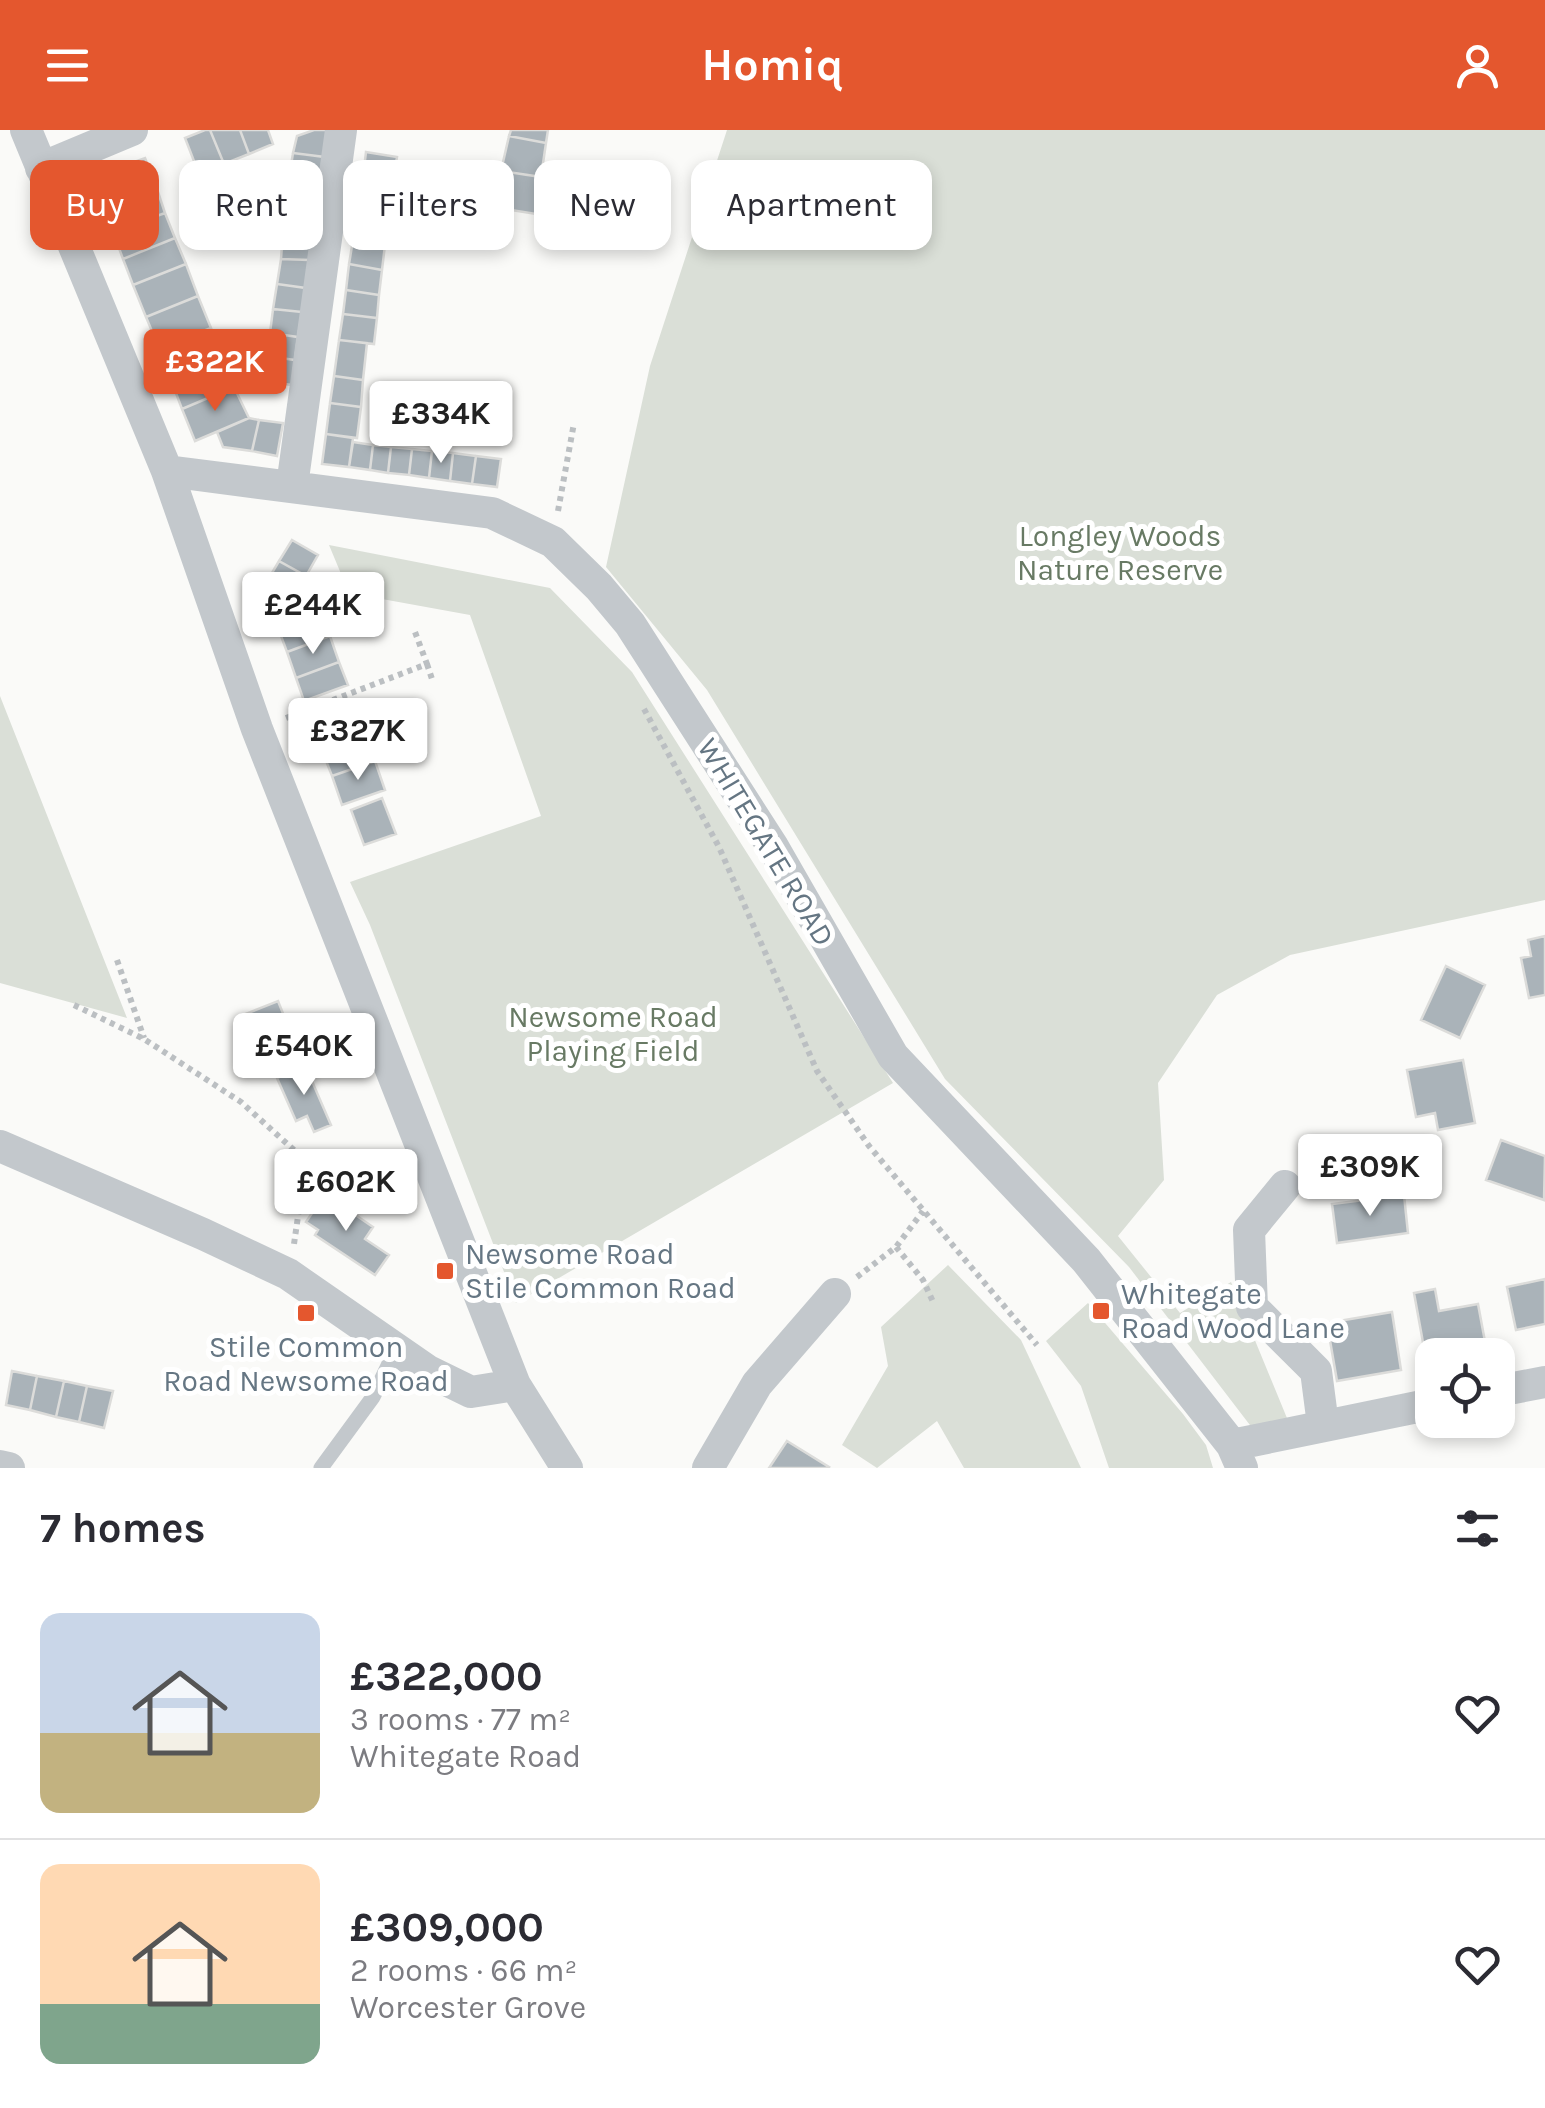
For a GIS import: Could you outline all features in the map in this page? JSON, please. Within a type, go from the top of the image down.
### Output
[{"type":"street","points":[[26,130],[38,160]]},
{"type":"street","points":[[60,160],[132,130]]},
{"type":"street","points":[[292,486],[341,130]]},
{"type":"street","points":[[75,250],[167,471],[257,729],[516,1385],[567,1468]]},
{"type":"street","name":"WHITEGATE ROAD","points":[[167,471],[492,513],[553,542],[600,587],[630,624],[773,847],[893,1056],[1086,1260],[1234,1460]]},
{"type":"street","points":[[0,1146],[288,1274],[428,1371],[471,1392],[516,1385]]},
{"type":"street","points":[[1285,1186],[1249,1230],[1252,1307],[1316,1371],[1323,1425]]},
{"type":"street","points":[[708,1468],[757,1384],[835,1294]]},
{"type":"street","points":[[1515,1388],[1545,1382]]},
{"type":"street","points":[[1234,1460],[1323,1425],[1415,1407]]},
{"type":"street","points":[[0,1466],[9,1468]]},
{"type":"lane","points":[[321,1468],[374,1397],[396,1349]]},
{"type":"path","points":[[553,542],[574,423]]},
{"type":"path","points":[[415,632],[432,682]]},
{"type":"path","points":[[257,729],[427,664]]},
{"type":"path","points":[[646,716],[719,846],[818,1071],[869,1146],[1038,1346]]},
{"type":"path","points":[[117,960],[144,1039]]},
{"type":"path","points":[[74,1005],[144,1039],[241,1102],[306,1161],[288,1274]]},
{"type":"path","points":[[835,1294],[896,1246],[923,1211]]},
{"type":"path","points":[[896,1246],[923,1280],[934,1304]]},
{"type":"green space","name":"Longley Woods Nature Reserve","points":[[727,130],[1545,130],[1545,900],[1290,955],[1217,995],[1158,1083],[1164,1180],[1118,1236],[1180,1313],[1231,1282],[1289,1423],[1256,1433],[1129,1267],[945,1079],[707,690],[606,567],[650,366],[691,240],[691,250],[932,250],[932,160],[717,160]]},
{"type":"green space","name":"Newsome Road Playing Field","points":[[329,545],[550,588],[632,672],[893,1083],[516,1303],[350,882],[541,816],[470,615],[349,593]]},
{"type":"green space","points":[[0,696],[127,1018],[0,983]]},
{"type":"green space","points":[[948,1265],[1021,1340],[1081,1468],[964,1468],[937,1421],[877,1468],[842,1445],[888,1366],[881,1327]]},
{"type":"green space","points":[[1088,1303],[1183,1414],[1206,1445],[1213,1468],[1109,1468],[1081,1386],[1046,1341]]},
{"type":"building","points":[[210,130],[222,160],[194,160],[185,138]]},
{"type":"building","points":[[210,130],[240,130],[249,154],[222,160]]},
{"type":"building","points":[[240,130],[268,130],[273,144],[249,154]]},
{"type":"building","points":[[328,130],[325,157],[293,153],[297,136]]},
{"type":"building","points":[[511,130],[548,130],[546,143],[509,136]]},
{"type":"building","points":[[509,136],[546,143],[544,160],[534,160],[534,176],[514,173],[514,160],[504,160]]},
{"type":"building","points":[[366,152],[397,157],[397,160],[365,160]]},
{"type":"building","points":[[293,153],[325,157],[323,169],[323,160],[292,160]]},
{"type":"building","points":[[514,173],[534,176],[534,214],[514,210]]},
{"type":"building","points":[[165,213],[175,238],[159,244],[159,215]]},
{"type":"building","points":[[175,238],[186,264],[133,285],[123,259],[145,250],[159,250],[159,244]]},
{"type":"building","points":[[120,250],[145,250],[123,259]]},
{"type":"building","points":[[282,250],[311,250],[309,260],[281,259]]},
{"type":"building","points":[[351,250],[384,250],[382,270],[349,264]]},
{"type":"building","points":[[281,259],[309,260],[306,288],[277,284]]},
{"type":"building","points":[[186,264],[198,296],[146,317],[133,285]]},
{"type":"building","points":[[349,264],[382,270],[379,295],[346,290]]},
{"type":"building","points":[[277,284],[306,288],[302,312],[273,309]]},
{"type":"building","points":[[346,290],[379,295],[377,318],[343,314]]},
{"type":"building","points":[[198,296],[211,328],[159,348],[146,317]]},
{"type":"building","points":[[273,309],[302,312],[298,337],[270,333]]},
{"type":"building","points":[[343,314],[377,318],[374,344],[339,340]]},
{"type":"building","points":[[211,328],[223,359],[171,380],[159,348]]},
{"type":"building","points":[[270,333],[298,337],[295,360],[266,356]]},
{"type":"building","points":[[339,340],[367,343],[363,380],[334,376]]},
{"type":"building","points":[[266,356],[295,360],[292,385],[263,381]]},
{"type":"building","points":[[223,359],[234,387],[182,409],[171,380]]},
{"type":"building","points":[[334,376],[363,380],[361,407],[330,403]]},
{"type":"building","points":[[234,387],[249,418],[195,441],[182,409]]},
{"type":"building","points":[[330,403],[361,407],[357,438],[326,434]]},
{"type":"building","points":[[249,418],[259,420],[252,451],[223,447],[217,432]]},
{"type":"building","points":[[259,420],[283,423],[277,456],[252,451]]},
{"type":"building","points":[[326,434],[353,438],[349,467],[322,464]]},
{"type":"building","points":[[353,442],[373,445],[370,470],[349,467]]},
{"type":"building","points":[[373,445],[391,447],[388,473],[370,470]]},
{"type":"building","points":[[391,447],[412,449],[409,475],[388,473]]},
{"type":"building","points":[[412,449],[432,451],[429,478],[409,475]]},
{"type":"building","points":[[432,451],[453,453],[450,481],[429,478]]},
{"type":"building","points":[[453,453],[476,456],[472,484],[450,481]]},
{"type":"building","points":[[476,456],[501,459],[497,487],[472,484]]},
{"type":"building","points":[[292,540],[318,555],[306,576],[279,561]]},
{"type":"building","points":[[279,561],[306,576],[294,598],[266,583]]},
{"type":"building","points":[[321,612],[330,636],[287,652],[278,628]]},
{"type":"building","points":[[330,636],[339,662],[296,678],[287,652]]},
{"type":"building","points":[[339,662],[348,685],[304,701],[296,678]]},
{"type":"building","points":[[354,704],[366,736],[323,753],[311,720]]},
{"type":"building","points":[[366,736],[375,761],[332,776],[323,753]]},
{"type":"building","points":[[375,761],[385,790],[342,805],[332,776]]},
{"type":"building","points":[[382,798],[396,834],[364,845],[351,810]]},
{"type":"building","points":[[1545,936],[1545,995],[1529,998],[1521,958],[1531,956],[1528,940]]},
{"type":"building","points":[[1446,966],[1485,985],[1460,1038],[1421,1020]]},
{"type":"building","points":[[278,1001],[294,1041],[279,1047],[283,1057],[258,1067],[238,1017]]},
{"type":"building","points":[[1463,1060],[1475,1123],[1438,1130],[1435,1113],[1416,1117],[1407,1070]]},
{"type":"building","points":[[305,1065],[331,1125],[314,1132],[307,1116],[296,1121],[277,1078]]},
{"type":"building","points":[[1501,1140],[1545,1156],[1544,1200],[1486,1180]]},
{"type":"building","points":[[325,1194],[373,1227],[365,1239],[389,1255],[375,1275],[315,1235],[318,1230],[306,1222]]},
{"type":"building","points":[[1404,1195],[1408,1233],[1337,1243],[1332,1204]]},
{"type":"building","points":[[1545,1279],[1545,1324],[1516,1330],[1507,1287]]},
{"type":"building","points":[[1435,1289],[1439,1311],[1478,1304],[1484,1338],[1422,1338],[1414,1293]]},
{"type":"building","points":[[1392,1312],[1401,1370],[1337,1381],[1327,1323]]},
{"type":"building","points":[[12,1371],[37,1376],[30,1410],[6,1405]]},
{"type":"building","points":[[37,1376],[64,1381],[56,1417],[30,1410]]},
{"type":"building","points":[[64,1381],[87,1386],[79,1422],[56,1417]]},
{"type":"building","points":[[87,1386],[113,1391],[104,1428],[79,1422]]},
{"type":"building","points":[[787,1441],[829,1467],[769,1468]]},
{"type":"place","name":"Newsome Road Stile Common Road","points":[[445,1271]]},
{"type":"place","name":"Whitegate Road Wood Lane","points":[[1101,1311]]},
{"type":"place","name":"Stile Common Road Newsome Road","points":[[306,1313]]}]
